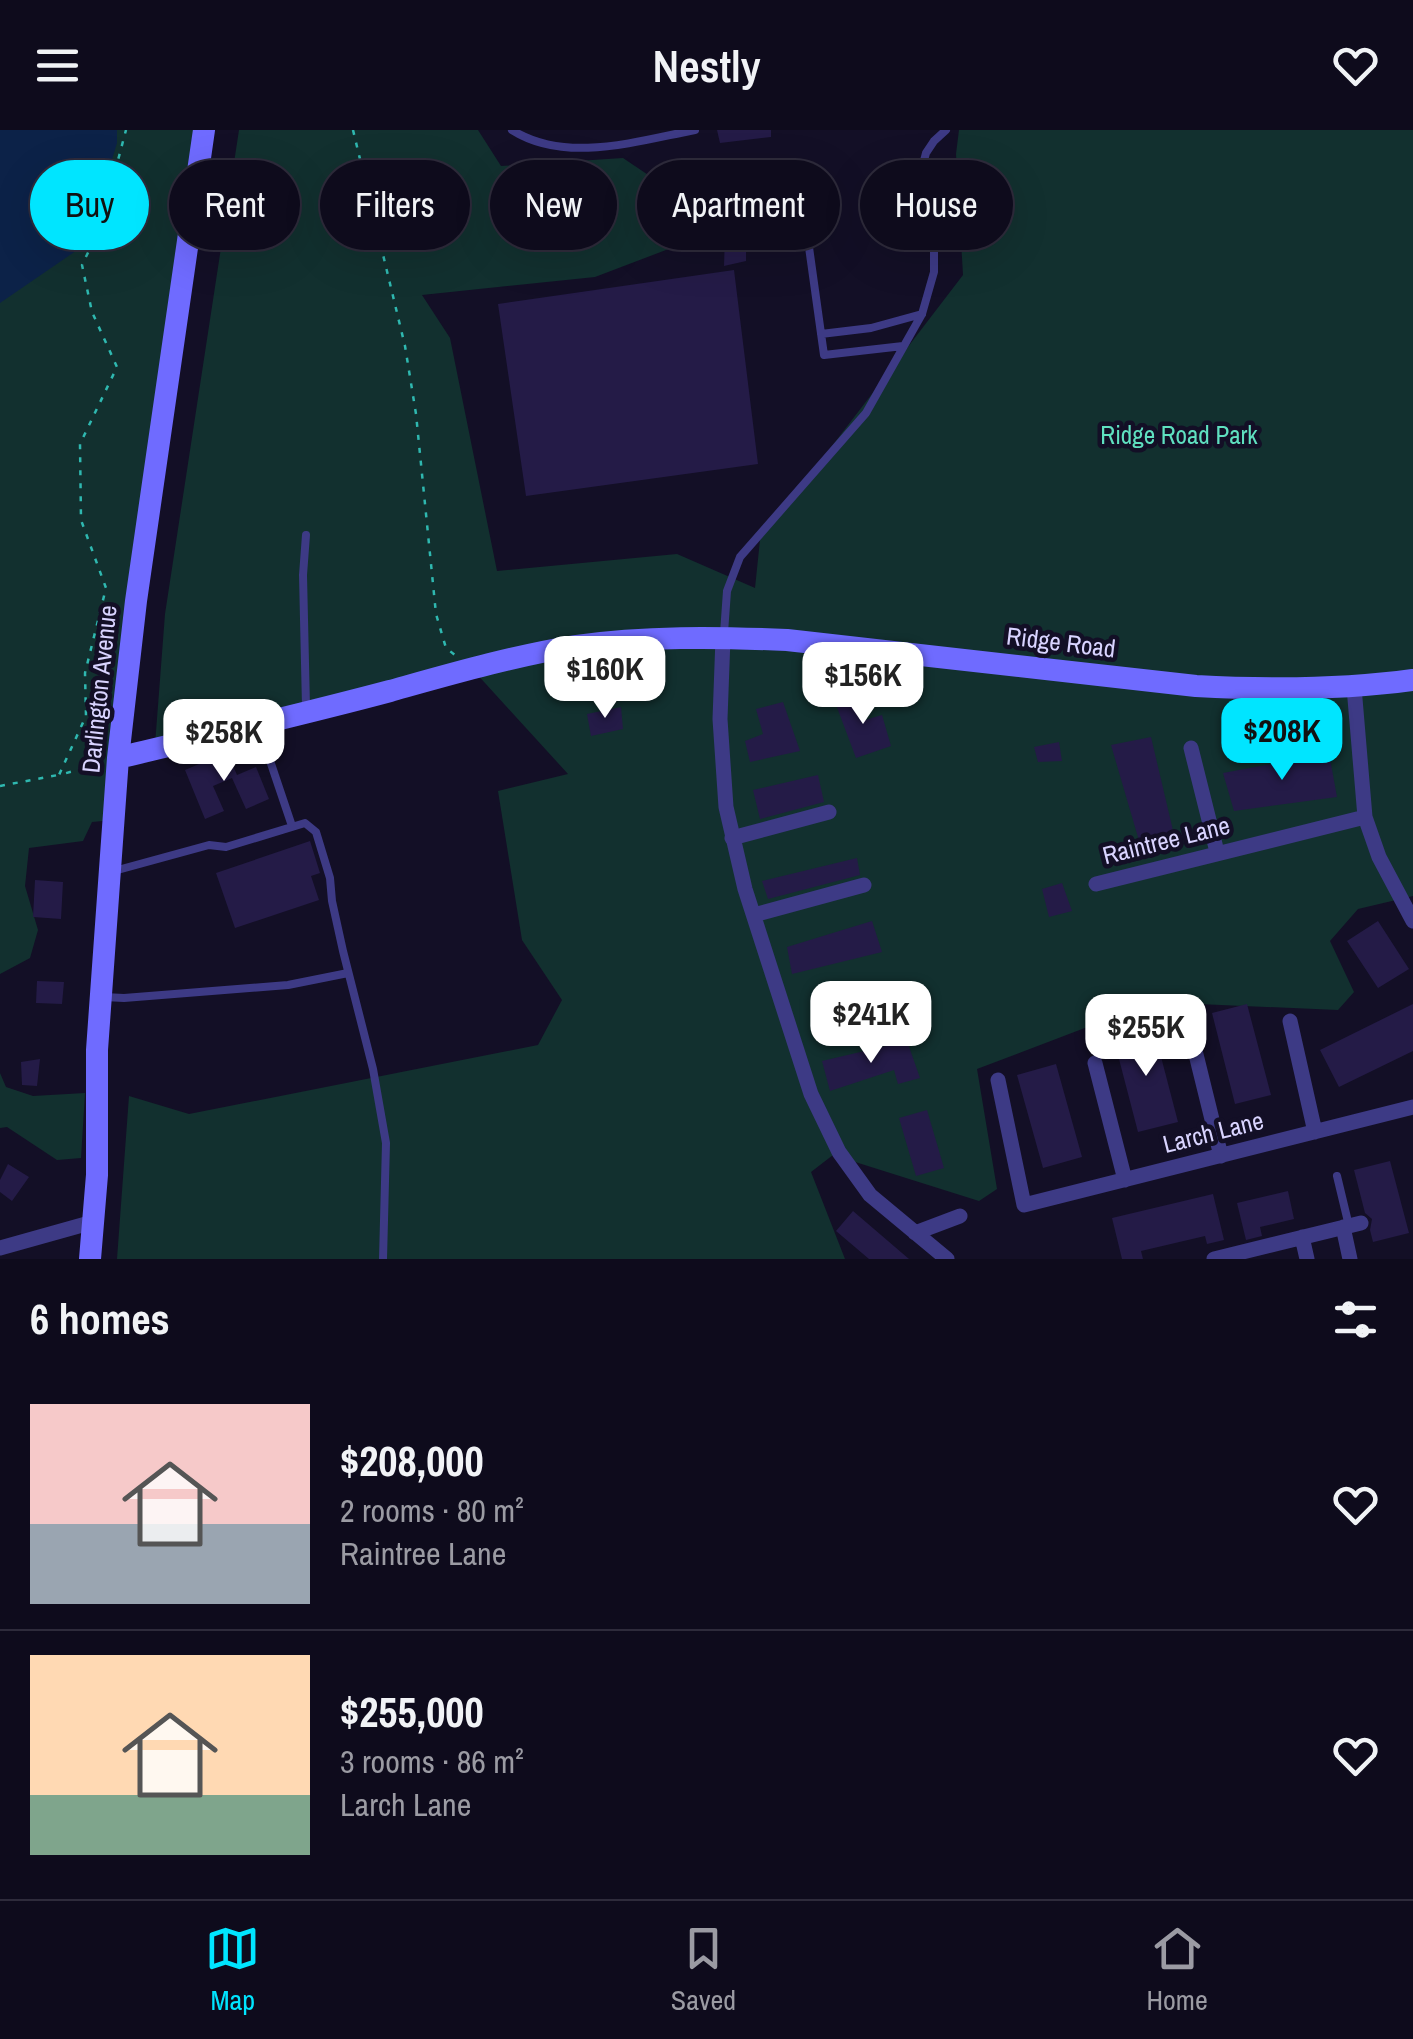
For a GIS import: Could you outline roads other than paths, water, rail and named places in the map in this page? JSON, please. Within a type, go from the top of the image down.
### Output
[{"type":"street","name":"Darlington Avenue","points":[[90,1259],[109,872],[107,762],[136,602],[204,130]]},
{"type":"street","points":[[723,638],[721,758],[732,838],[812,1094],[839,1152],[870,1195],[947,1259]]},
{"type":"street","name":"Ridge Road","points":[[107,762],[438,676],[573,646],[631,641],[787,640],[1196,686],[1282,689],[1413,680]]},
{"type":"street","points":[[1354,687],[1365,817],[1379,857],[1413,922]]},
{"type":"street","points":[[1191,748],[1217,852]]},
{"type":"street","points":[[732,838],[829,812]]},
{"type":"street","name":"Raintree Lane","points":[[1096,884],[1365,817]]},
{"type":"street","points":[[754,915],[864,885]]},
{"type":"street","points":[[1290,1021],[1315,1132]]},
{"type":"street","points":[[1189,1026],[1221,1156]]},
{"type":"street","points":[[1096,1063],[1125,1180]]},
{"type":"street","name":"Larch Lane","points":[[998,1080],[1024,1206],[1413,1107]]},
{"type":"street","points":[[915,1233],[960,1216]]},
{"type":"street","points":[[0,1248],[93,1222]]},
{"type":"street","points":[[1214,1259],[1351,1225],[1350,1259]]},
{"type":"street","points":[[1302,1237],[1307,1259]]},
{"type":"lane","points":[[512,130],[545,144],[573,148],[695,130]]},
{"type":"lane","points":[[723,638],[727,591],[740,557],[866,414],[922,314],[930,292],[934,247],[921,182],[922,168],[934,141],[946,130]]},
{"type":"lane","points":[[809,250],[824,355],[904,346]]},
{"type":"lane","points":[[820,334],[871,328],[922,314]]},
{"type":"lane","points":[[306,535],[306,712]]},
{"type":"lane","points":[[258,724],[292,826]]},
{"type":"lane","points":[[109,872],[208,844],[226,846],[305,823],[316,832],[374,1069],[386,1142],[383,1259]]},
{"type":"lane","points":[[100,996],[124,998],[288,985],[348,973]]},
{"type":"lane","points":[[1337,1176],[1351,1225]]},
{"type":"water","points":[[0,130],[117,130],[112,160],[30,160],[30,250],[77,250],[0,303]]},
{"type":"park label","name":"Ridge Road Park","points":[[1179,435]]}]
